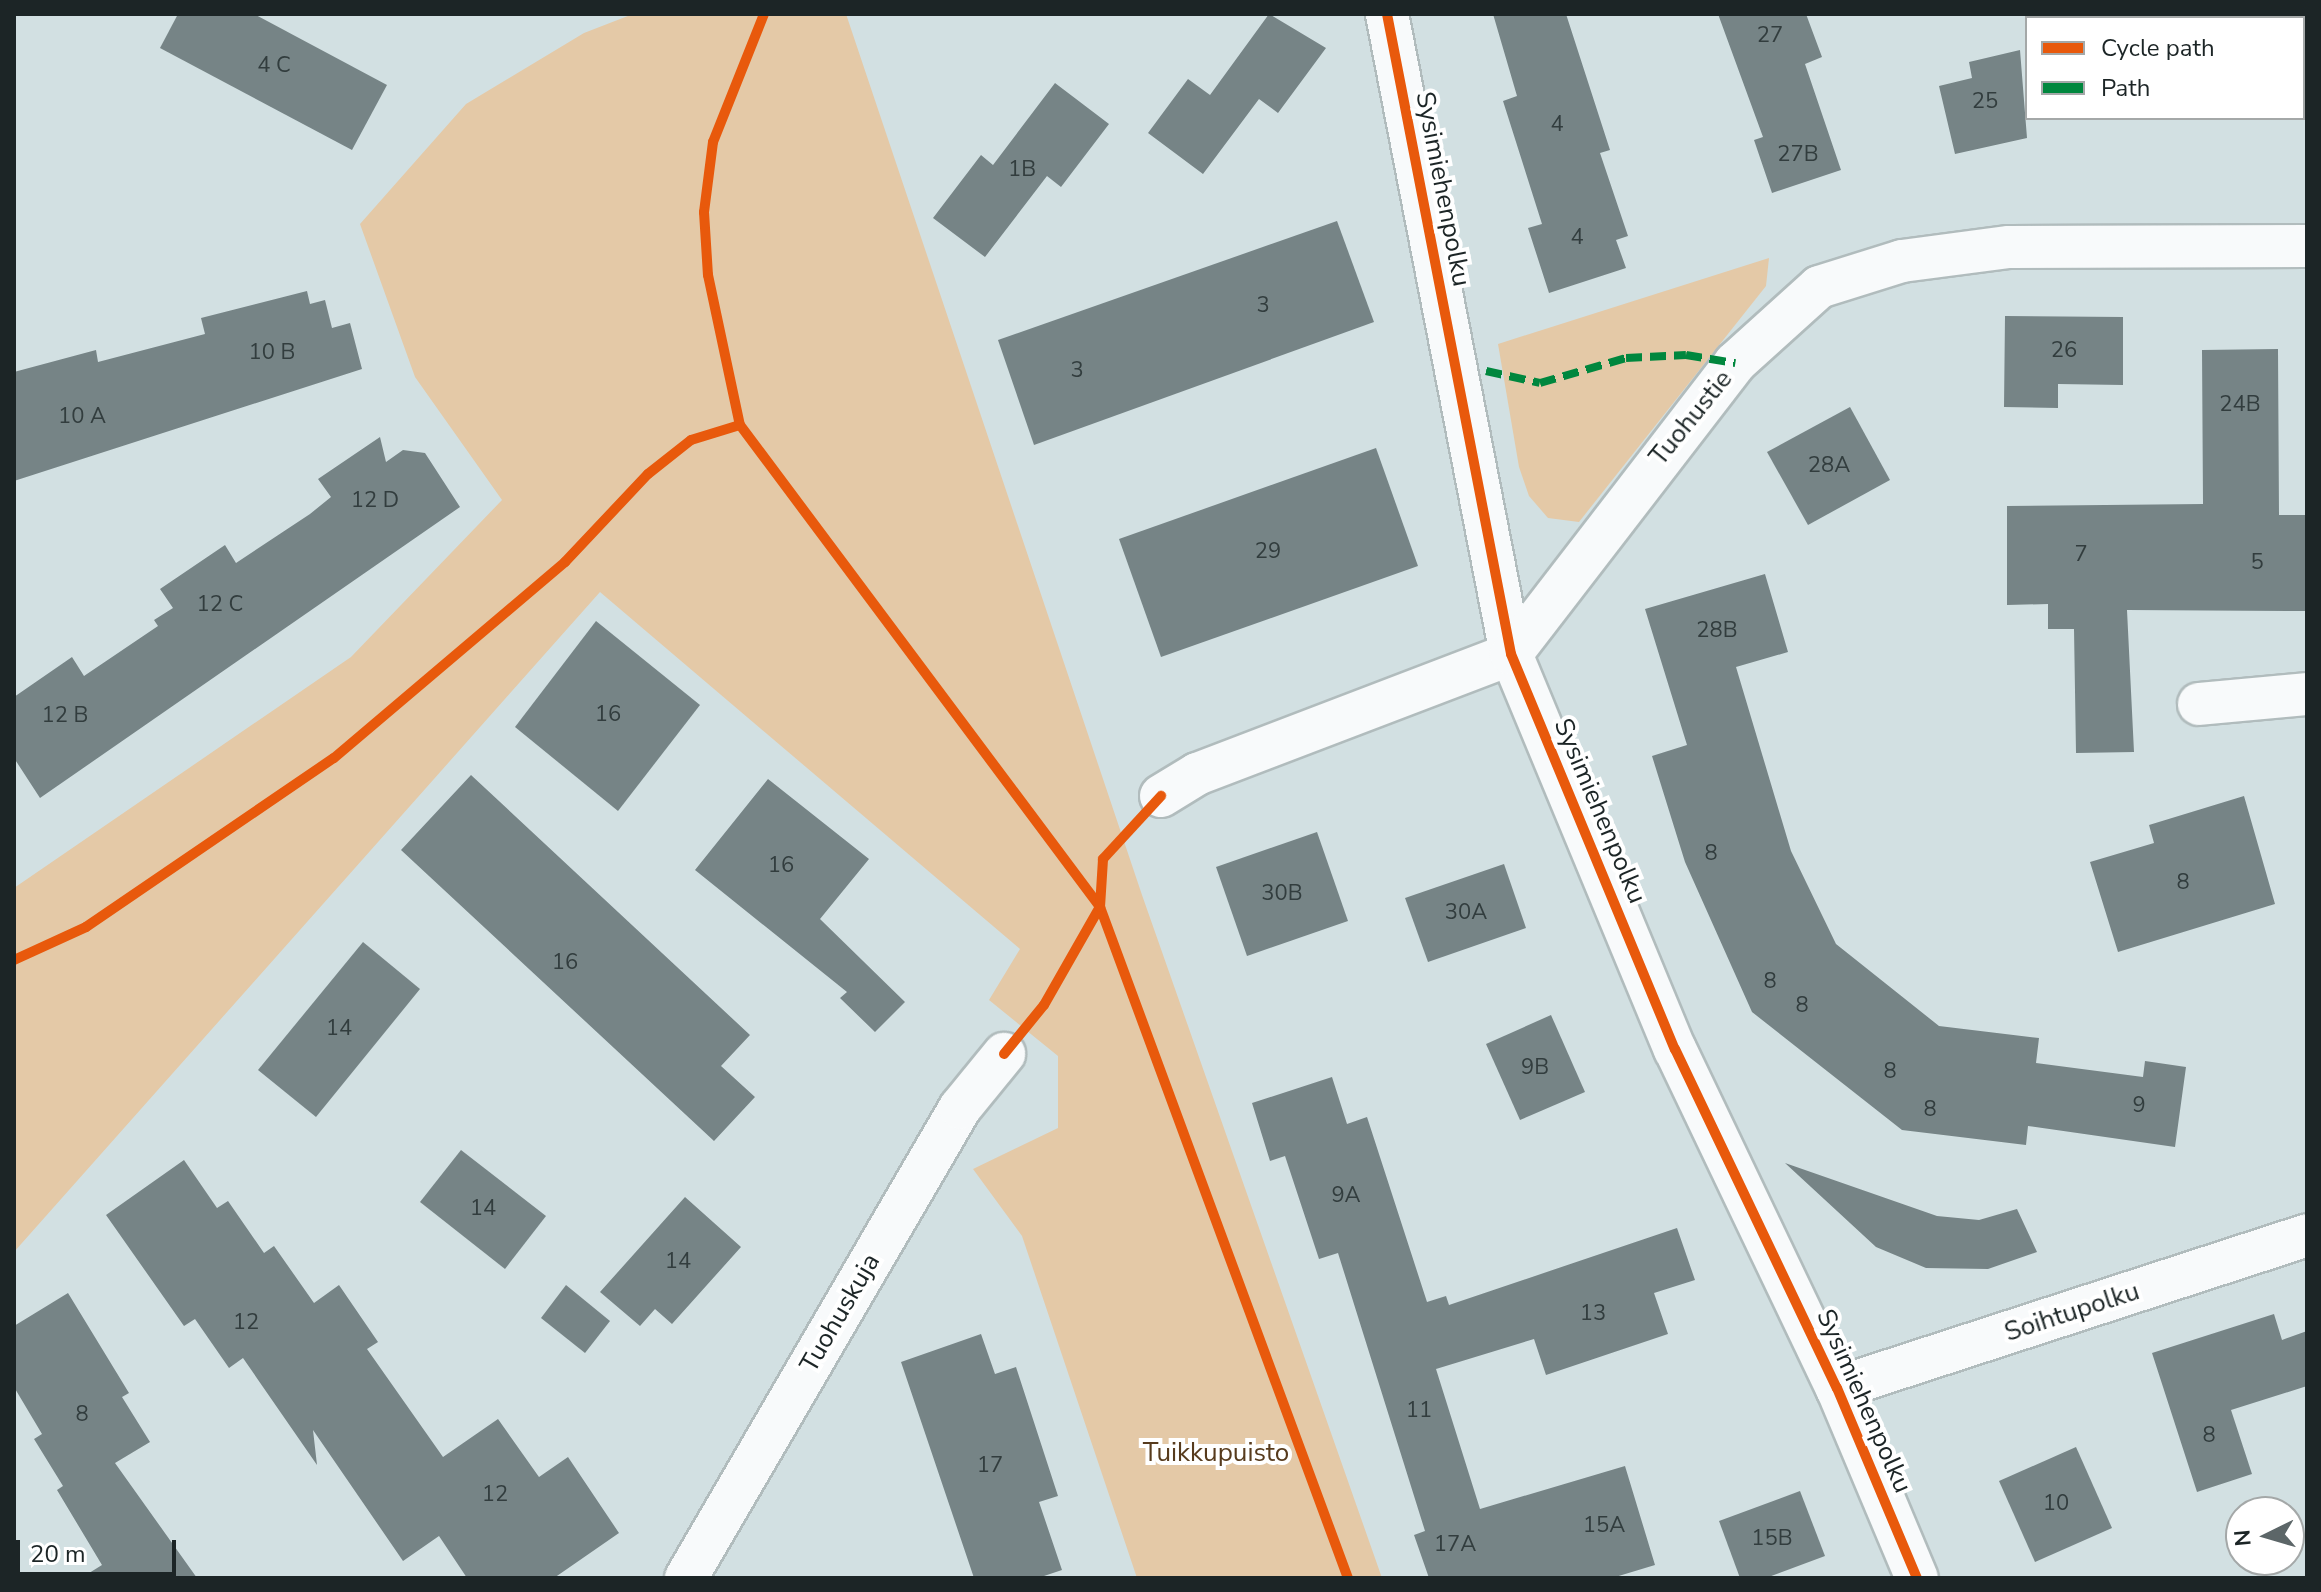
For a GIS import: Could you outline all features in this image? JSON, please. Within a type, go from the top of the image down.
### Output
[{"type":"street","name":"Sysimiehenpolku","points":[[1387,14],[1511,654],[1675,1049],[1837,1388],[1917,1578]]},
{"type":"street","name":"Tuohustie","points":[[1511,654],[1735,363],[1819,287],[1902,261],[2009,247],[2307,246]]},
{"type":"street","points":[[1161,796],[1197,774],[1511,654]]},
{"type":"street","points":[[2199,704],[2307,694]]},
{"type":"street","name":"Tuohuskuja","points":[[686,1578],[960,1108],[1004,1054]]},
{"type":"street","name":"Soihtupolku","points":[[1837,1388],[2307,1235]]},
{"type":"green space","name":"Tuikkupuisto","points":[[633,14],[846,14],[1142,895],[1382,1578],[1137,1578],[1022,1236],[973,1169],[1058,1128],[1058,1056],[989,1000],[1020,949],[600,592],[14,1252],[14,888],[351,657],[502,500],[415,377],[360,224],[466,104],[584,33]]},
{"type":"green space","points":[[1769,258],[1766,286],[1579,522],[1548,518],[1529,496],[1519,467],[1498,344]]},
{"type":"building","points":[[178,14],[254,14],[387,85],[352,150],[160,48]]},
{"type":"building","points":[[1269,14],[1326,48],[1278,113],[1259,99],[1203,174],[1148,133],[1188,79],[1210,95]]},
{"type":"building","points":[[1493,14],[1566,14],[1610,150],[1600,153],[1628,236],[1616,240],[1626,268],[1549,293],[1528,228],[1542,224],[1503,101],[1517,96]]},
{"type":"building","points":[[1718,14],[1806,14],[1822,57],[1805,64],[1841,170],[1772,193],[1754,140],[1763,137]]},
{"type":"building","points":[[2020,50],[2027,138],[1955,154],[1939,86],[1972,78],[1969,62]]},
{"type":"building","points":[[1055,83],[1109,124],[1061,187],[1047,176],[985,257],[933,218],[981,155],[993,165]]},
{"type":"building","points":[[1337,221],[1374,322],[1034,445],[998,340]]},
{"type":"building","points":[[307,291],[310,304],[325,300],[332,328],[350,323],[362,369],[14,481],[14,372],[96,350],[98,362],[205,334],[201,318]]},
{"type":"building","points":[[2005,316],[2123,317],[2123,385],[2058,384],[2058,408],[2004,407]]},
{"type":"building","points":[[2278,349],[2279,515],[2307,515],[2307,611],[2127,610],[2134,752],[2076,753],[2074,629],[2048,629],[2048,604],[2007,605],[2007,506],[2203,504],[2202,350]]},
{"type":"building","points":[[1850,407],[1890,480],[1808,525],[1767,452]]},
{"type":"building","points":[[380,437],[386,462],[403,450],[425,453],[460,507],[40,798],[14,758],[14,697],[72,657],[84,676],[158,626],[154,620],[173,608],[160,589],[225,545],[236,563],[310,514],[331,497],[318,479]]},
{"type":"building","points":[[1376,448],[1418,566],[1161,657],[1119,539]]},
{"type":"building","points":[[1765,574],[1788,652],[1736,667],[1791,851],[1836,944],[1939,1026],[2039,1038],[2036,1063],[2143,1077],[2145,1061],[2186,1067],[2175,1147],[2028,1126],[2026,1145],[1902,1130],[1752,1012],[1685,862],[1652,756],[1687,745],[1645,609]]},
{"type":"building","points":[[596,621],[700,705],[618,811],[515,727]]},
{"type":"building","points":[[471,775],[750,1035],[721,1066],[755,1097],[714,1141],[401,850]]},
{"type":"building","points":[[768,779],[869,859],[820,919],[905,1002],[875,1032],[840,998],[847,992],[695,870]]},
{"type":"building","points":[[2244,796],[2275,904],[2118,952],[2090,862],[2154,843],[2149,825]]},
{"type":"building","points":[[1317,832],[1348,921],[1247,956],[1216,867]]},
{"type":"building","points":[[1504,864],[1526,928],[1428,962],[1405,898]]},
{"type":"building","points":[[363,942],[420,989],[316,1117],[258,1070]]},
{"type":"building","points":[[1551,1015],[1585,1092],[1520,1120],[1486,1044]]},
{"type":"building","points":[[1332,1077],[1347,1124],[1367,1117],[1427,1302],[1446,1296],[1449,1305],[1677,1228],[1695,1280],[1654,1293],[1668,1334],[1546,1375],[1534,1339],[1436,1369],[1480,1509],[1625,1466],[1655,1565],[1612,1578],[1429,1578],[1414,1535],[1425,1531],[1338,1253],[1319,1259],[1285,1156],[1270,1161],[1252,1103]]},
{"type":"building","points":[[461,1150],[546,1216],[505,1269],[420,1202]]},
{"type":"building","points":[[184,1160],[217,1208],[228,1201],[264,1253],[274,1246],[314,1303],[339,1285],[378,1342],[367,1349],[443,1457],[498,1419],[539,1477],[568,1457],[619,1533],[554,1578],[467,1578],[439,1536],[403,1561],[313,1430],[317,1465],[243,1358],[229,1368],[195,1319],[184,1326],[106,1215]]},
{"type":"building","points":[[1785,1163],[1937,1216],[1979,1220],[2017,1209],[2037,1252],[1988,1269],[1926,1268],[1876,1247]]},
{"type":"building","points":[[685,1197],[741,1247],[672,1324],[655,1309],[640,1326],[600,1292]]},
{"type":"building","points":[[566,1285],[610,1321],[585,1353],[541,1318]]},
{"type":"building","points":[[68,1293],[129,1393],[122,1397],[150,1442],[115,1463],[197,1578],[81,1578],[102,1565],[57,1490],[63,1486],[34,1439],[42,1434],[14,1387],[14,1326]]},
{"type":"building","points":[[2274,1314],[2282,1340],[2307,1331],[2307,1386],[2231,1410],[2252,1474],[2197,1492],[2152,1353]]},
{"type":"building","points":[[981,1334],[995,1374],[1016,1367],[1058,1496],[1039,1502],[1062,1570],[1038,1578],[974,1578],[901,1362]]},
{"type":"building","points":[[2076,1447],[2112,1528],[2035,1562],[1999,1481]]},
{"type":"building","points":[[1800,1491],[1825,1556],[1766,1578],[1740,1578],[1719,1521]]},
{"type":"marked path","points":[[1486,371],[1540,383],[1626,358],[1686,355],[1735,363]]},
{"type":"cycle path","points":[[764,14],[713,142],[704,212],[708,275],[740,425],[1100,907],[1348,1578]]},
{"type":"cycle path","points":[[1387,14],[1511,654],[1675,1049],[1837,1388],[1917,1578]]},
{"type":"cycle path","points":[[14,960],[86,927],[334,758],[565,562],[648,474],[691,440],[740,425]]},
{"type":"cycle path","points":[[1004,1054],[1044,1005],[1100,907],[1103,859],[1161,796]]}]
